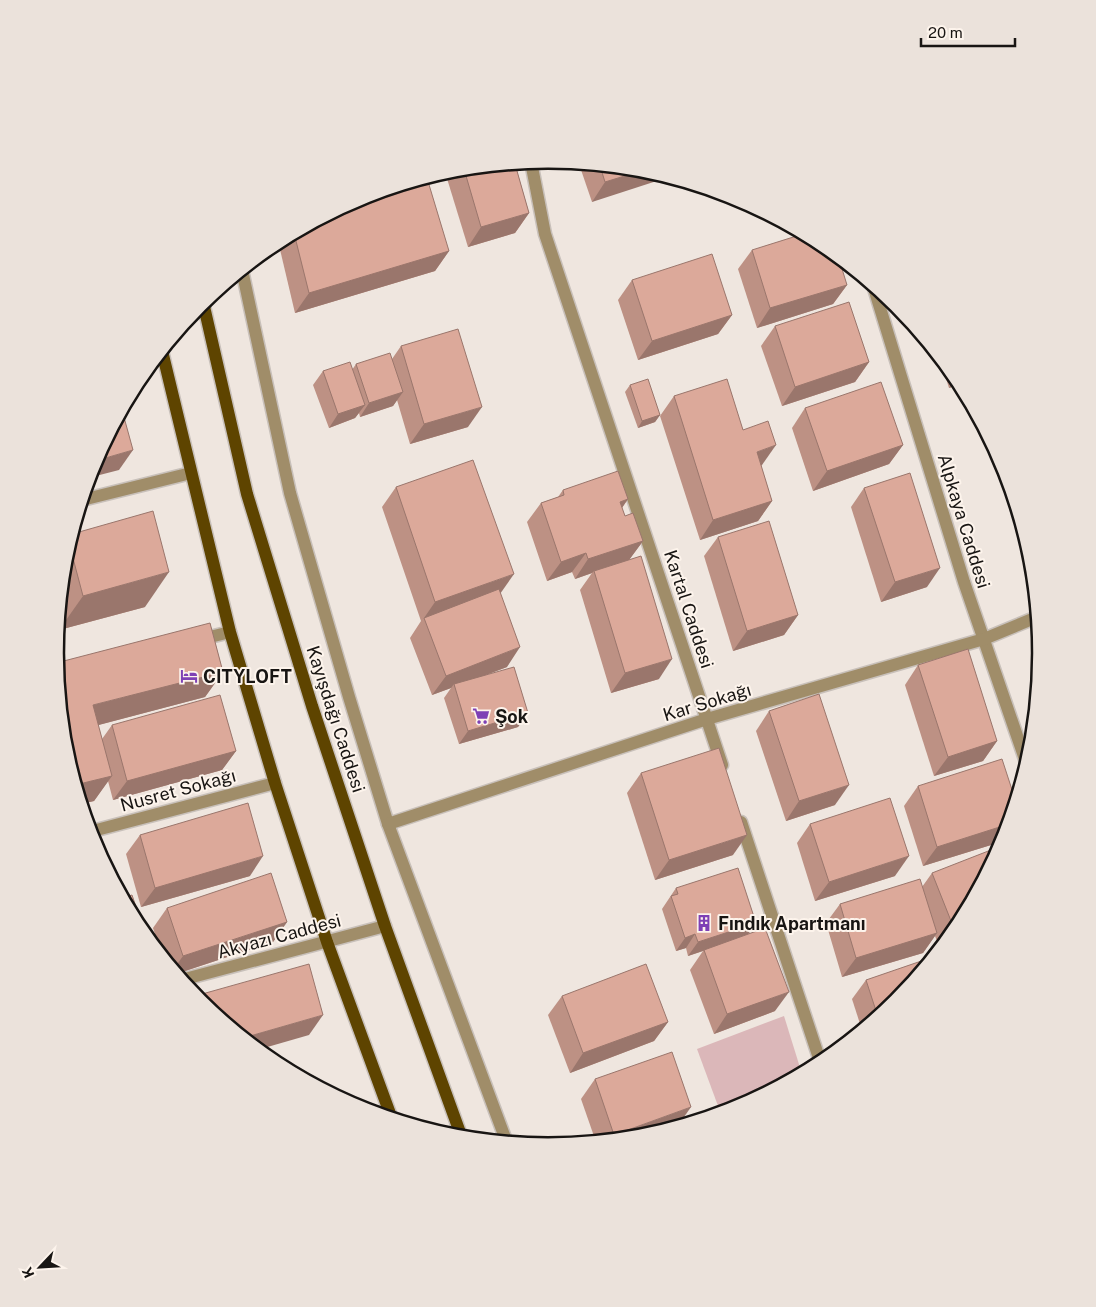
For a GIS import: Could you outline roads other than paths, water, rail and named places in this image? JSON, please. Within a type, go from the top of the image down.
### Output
[{"type":"main road","name":"Kayışdağı Caddesi","points":[[205,312],[247,494],[312,706],[385,926],[459,1129]]},
{"type":"main road","points":[[164,359],[230,632],[327,942],[385,1109]]},
{"type":"street","name":"Kartal Caddesi","points":[[532,169],[545,234],[726,775]]},
{"type":"street","points":[[243,277],[290,493],[392,839],[506,1136]]},
{"type":"street","name":"Alpkaya Caddesi","points":[[877,298],[964,582],[1022,751]]},
{"type":"street","points":[[89,498],[191,472]]},
{"type":"street","name":"Kar Sokağı","points":[[388,824],[707,719],[984,639],[1031,620]]},
{"type":"street","points":[[182,644],[230,632]]},
{"type":"street","name":"Nusret Sokağı","points":[[97,830],[276,783]]},
{"type":"street","points":[[738,812],[818,1055]]},
{"type":"street","name":"Akyazı Caddesi","points":[[189,978],[385,926]]},
{"type":"place","name":"CITYLOFT","points":[[189,676]]},
{"type":"place","name":"Şok","points":[[481,716]]},
{"type":"place","name":"Fındık Apartmanı","points":[[704,923]]}]
